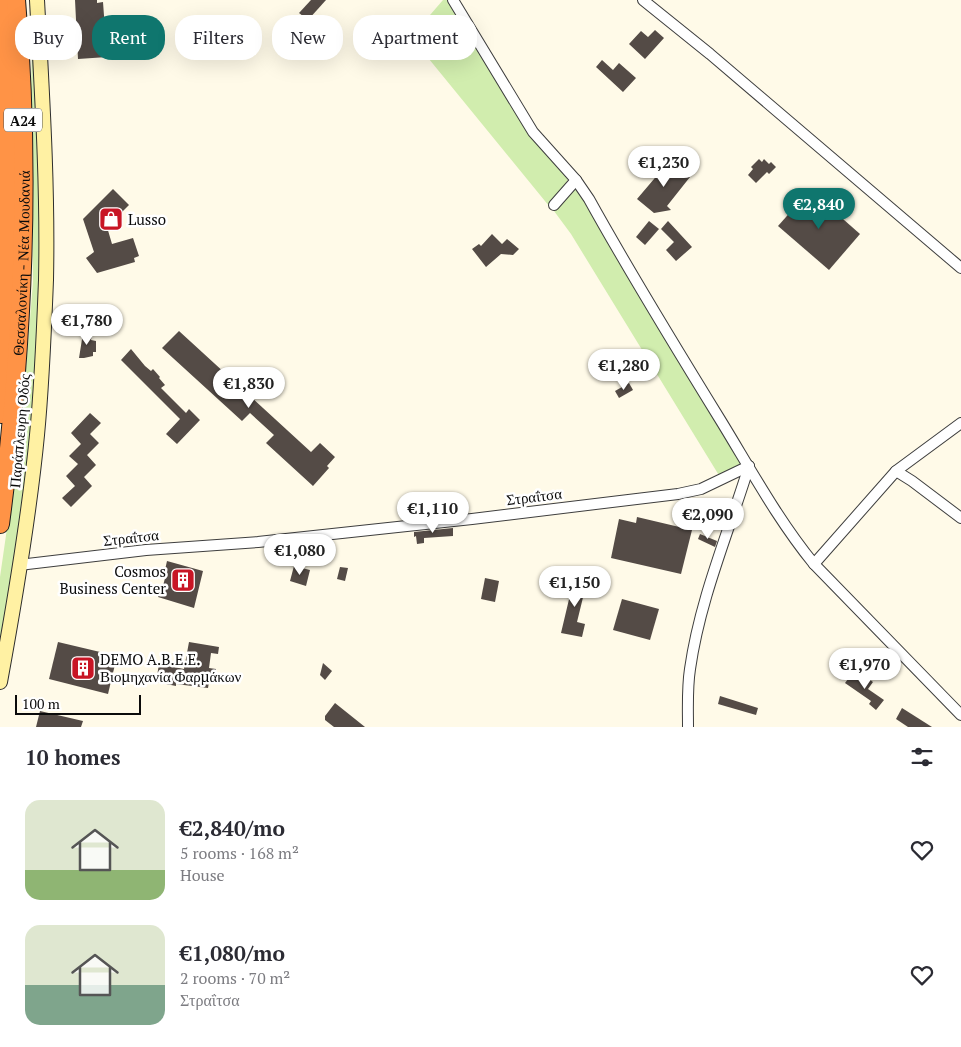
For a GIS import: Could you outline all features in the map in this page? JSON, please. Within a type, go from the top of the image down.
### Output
[{"type":"highway","name":"Θεσσαλονίκη - Νέα Μουδανιά","points":[[0,437],[3,411],[8,238],[7,115],[2,0]]},
{"type":"highway","name":"Θεσσαλονίκη - Νέα Μουδανιά","points":[[0,524],[15,393],[21,304],[24,185],[22,73],[16,0]]},
{"type":"highway","points":[[22,73],[26,48],[24,0]]},
{"type":"street","name":"Παράπλευρη Οδός","points":[[0,682],[19,565],[37,434],[46,280],[46,203],[37,0]]},
{"type":"street","points":[[453,0],[524,118],[546,148],[576,180],[589,199],[668,334],[793,539],[814,564],[961,716]]},
{"type":"street","points":[[643,0],[733,73],[961,268]]},
{"type":"street","points":[[554,205],[576,180]]},
{"type":"street","points":[[814,564],[896,471],[961,424]]},
{"type":"street","name":"Στραΐτσα","points":[[19,565],[146,550],[258,542],[472,519],[678,494],[701,489],[749,466]]},
{"type":"street","points":[[688,727],[689,671],[696,634],[714,567],[749,466]]},
{"type":"street","points":[[896,471],[961,518]]},
{"type":"green space","points":[[30,0],[34,0],[34,15],[31,15]]},
{"type":"green space","points":[[443,0],[453,0],[462,15],[430,15]]},
{"type":"green space","points":[[477,42],[521,118],[569,175],[565,187],[549,206],[430,60],[477,60]]},
{"type":"green space","points":[[32,60],[36,60],[42,291],[31,435],[14,562],[0,640],[0,577],[21,431],[33,282]]},
{"type":"green space","points":[[574,182],[740,463],[739,467],[720,477],[571,234],[554,211]]},
{"type":"building","points":[[75,0],[97,0],[97,3],[103,2],[104,15],[92,15],[92,58],[82,59],[82,15],[76,15]]},
{"type":"building","points":[[311,0],[326,0],[312,15],[302,15],[299,13]]},
{"type":"building","points":[[655,30],[664,38],[645,59],[629,44],[641,31],[648,37]]},
{"type":"building","points":[[602,60],[613,70],[619,63],[636,78],[623,92],[596,67]]},
{"type":"building","points":[[671,159],[690,177],[667,206],[671,210],[654,213],[637,199]]},
{"type":"building","points":[[759,159],[762,162],[764,159],[769,164],[771,162],[776,167],[769,174],[767,172],[756,183],[748,175],[753,169],[751,167]]},
{"type":"building","points":[[113,189],[129,205],[107,227],[112,244],[133,238],[139,256],[134,258],[135,262],[97,273],[86,258],[94,252],[83,219]]},
{"type":"building","points":[[810,190],[860,234],[829,270],[778,226]]},
{"type":"building","points":[[649,221],[659,229],[645,245],[636,237]]},
{"type":"building","points":[[668,221],[692,247],[676,261],[666,250],[674,242],[661,229]]},
{"type":"building","points":[[492,234],[502,244],[507,239],[519,249],[513,255],[501,254],[486,267],[472,249],[479,244],[481,246]]},
{"type":"building","points":[[179,331],[311,452],[320,443],[335,457],[327,466],[329,468],[313,486],[266,443],[274,435],[250,413],[242,421],[162,348]]},
{"type":"building","points":[[83,333],[92,334],[91,340],[96,341],[96,352],[93,352],[93,356],[79,358]]},
{"type":"building","points":[[131,349],[145,366],[151,371],[153,369],[160,377],[165,385],[161,388],[186,413],[189,409],[200,420],[177,444],[166,434],[180,419],[121,360]]},
{"type":"building","points":[[629,383],[633,390],[619,398],[615,391]]},
{"type":"building","points":[[90,413],[101,423],[90,434],[99,443],[87,455],[96,465],[84,477],[92,486],[71,507],[62,498],[75,486],[66,476],[78,464],[69,456],[81,444],[71,433]]},
{"type":"building","points":[[637,517],[692,530],[681,574],[611,558],[619,519],[636,523]]},
{"type":"building","points":[[453,528],[453,536],[424,538],[424,543],[417,544],[416,536],[414,537],[414,532]]},
{"type":"building","points":[[700,534],[717,541],[715,547],[698,539]]},
{"type":"building","name":"Cosmos Business Center","points":[[167,561],[203,571],[194,608],[158,597],[160,589],[162,590],[167,570],[165,570]]},
{"type":"building","points":[[294,566],[310,570],[306,586],[290,581]]},
{"type":"building","points":[[340,567],[348,568],[345,581],[337,579]]},
{"type":"building","points":[[575,574],[588,577],[577,622],[585,624],[582,637],[561,633]]},
{"type":"building","points":[[485,578],[499,581],[495,602],[481,599]]},
{"type":"building","points":[[622,599],[659,609],[650,640],[613,630]]},
{"type":"building","name":"DEMO A.B.E.E. Βιομηχανία Φαρμάκων","points":[[58,642],[117,656],[108,694],[49,679]]},
{"type":"building","points":[[189,642],[219,647],[218,654],[211,653],[209,668],[216,669],[215,677],[210,676],[208,688],[176,684],[176,686],[156,682],[159,664],[184,669]]},
{"type":"building","points":[[323,663],[332,671],[325,680],[320,675]]},
{"type":"building","points":[[851,675],[859,680],[863,675],[873,682],[868,689],[884,700],[876,710],[869,704],[871,701],[845,683]]},
{"type":"building","points":[[720,696],[758,708],[756,715],[718,704]]},
{"type":"building","points":[[335,703],[365,727],[334,727],[325,720],[325,716]]},
{"type":"building","points":[[902,708],[932,727],[908,727],[896,719]]},
{"type":"building","points":[[40,711],[83,721],[81,727],[36,727]]},
{"type":"place","name":"Lusso","points":[[111,219]]},
{"type":"place","name":"Cosmos Business Center","points":[[183,580]]},
{"type":"place","name":"DEMO A.B.E.E. Βιομηχανία Φαρμάκων","points":[[83,668]]}]
